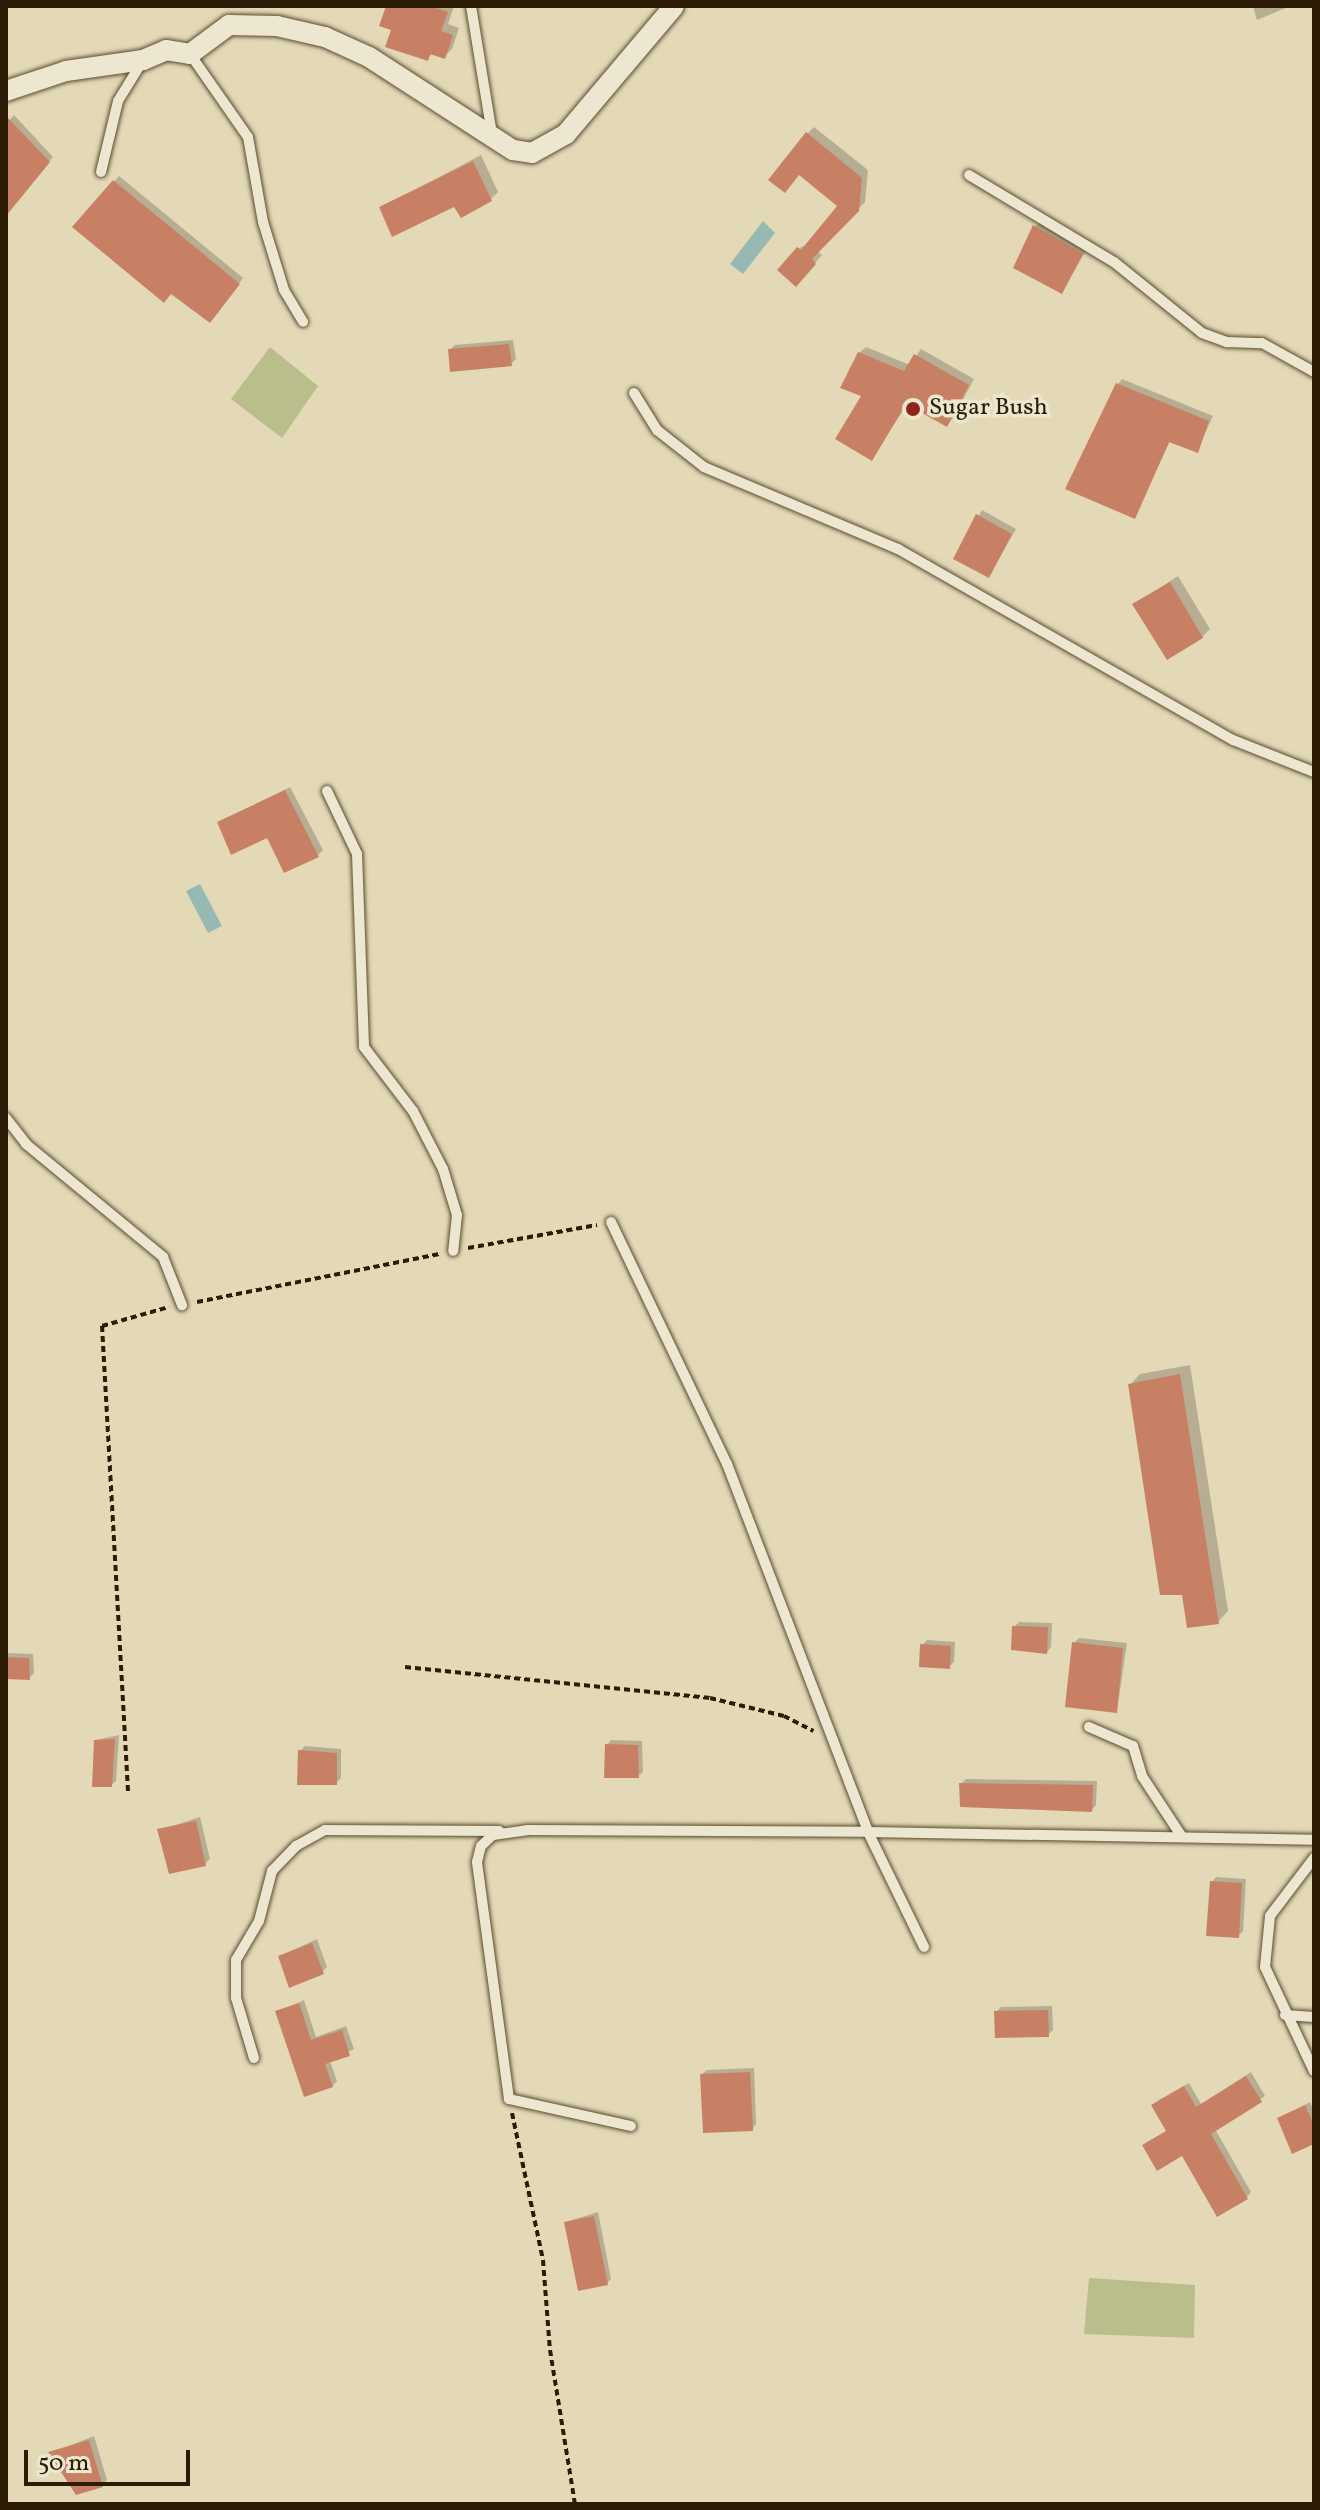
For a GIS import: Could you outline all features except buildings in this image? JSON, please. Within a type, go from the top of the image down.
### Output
[{"type":"street","points":[[6,91],[66,71],[143,60],[166,50],[190,54],[229,25],[277,26],[325,37],[369,57],[513,150],[532,153],[551,146],[674,6]]},
{"type":"lane","points":[[471,6],[493,137]]},
{"type":"lane","points":[[190,54],[248,137],[263,222],[284,290],[303,322]]},
{"type":"lane","points":[[101,172],[118,101],[143,60]]},
{"type":"lane","points":[[969,175],[1114,262],[1202,333],[1227,342],[1262,343],[1314,372]]},
{"type":"lane","points":[[634,393],[657,430],[704,467],[898,549],[1233,740],[1314,772]]},
{"type":"lane","points":[[327,791],[357,854],[359,1024],[364,1047],[413,1111],[443,1169],[457,1215],[453,1251]]},
{"type":"lane","points":[[6,1118],[26,1144],[163,1257],[182,1305]]},
{"type":"lane","points":[[611,1222],[727,1464],[868,1832],[924,1947]]},
{"type":"lane","points":[[1089,1727],[1133,1746],[1142,1776],[1182,1837]]},
{"type":"lane","points":[[254,2058],[236,1998],[236,1960],[259,1921],[272,1871],[296,1846],[325,1830],[868,1832],[1314,1840]]},
{"type":"lane","points":[[509,1831],[493,1835],[481,1846],[477,1862],[509,2099],[558,2114],[631,2126]]},
{"type":"lane","points":[[1314,1858],[1270,1916],[1265,1967],[1314,2071]]},
{"type":"lane","points":[[1285,2015],[1314,2017]]},
{"type":"path","points":[[128,1791],[102,1326],[182,1305],[611,1222]]},
{"type":"path","points":[[405,1667],[710,1698],[784,1716],[833,1741]]},
{"type":"path","points":[[509,2099],[543,2260],[550,2350],[575,2504]]},
{"type":"green space","points":[[270,347],[318,386],[282,438],[231,399]]},
{"type":"green space","points":[[1089,2278],[1195,2285],[1194,2338],[1084,2334]]},
{"type":"water","points":[[763,221],[775,233],[743,274],[730,264]]},
{"type":"water","points":[[200,884],[222,926],[208,933],[186,891]]},
{"type":"place","name":"Sugar Bush","points":[[913,409]]}]
